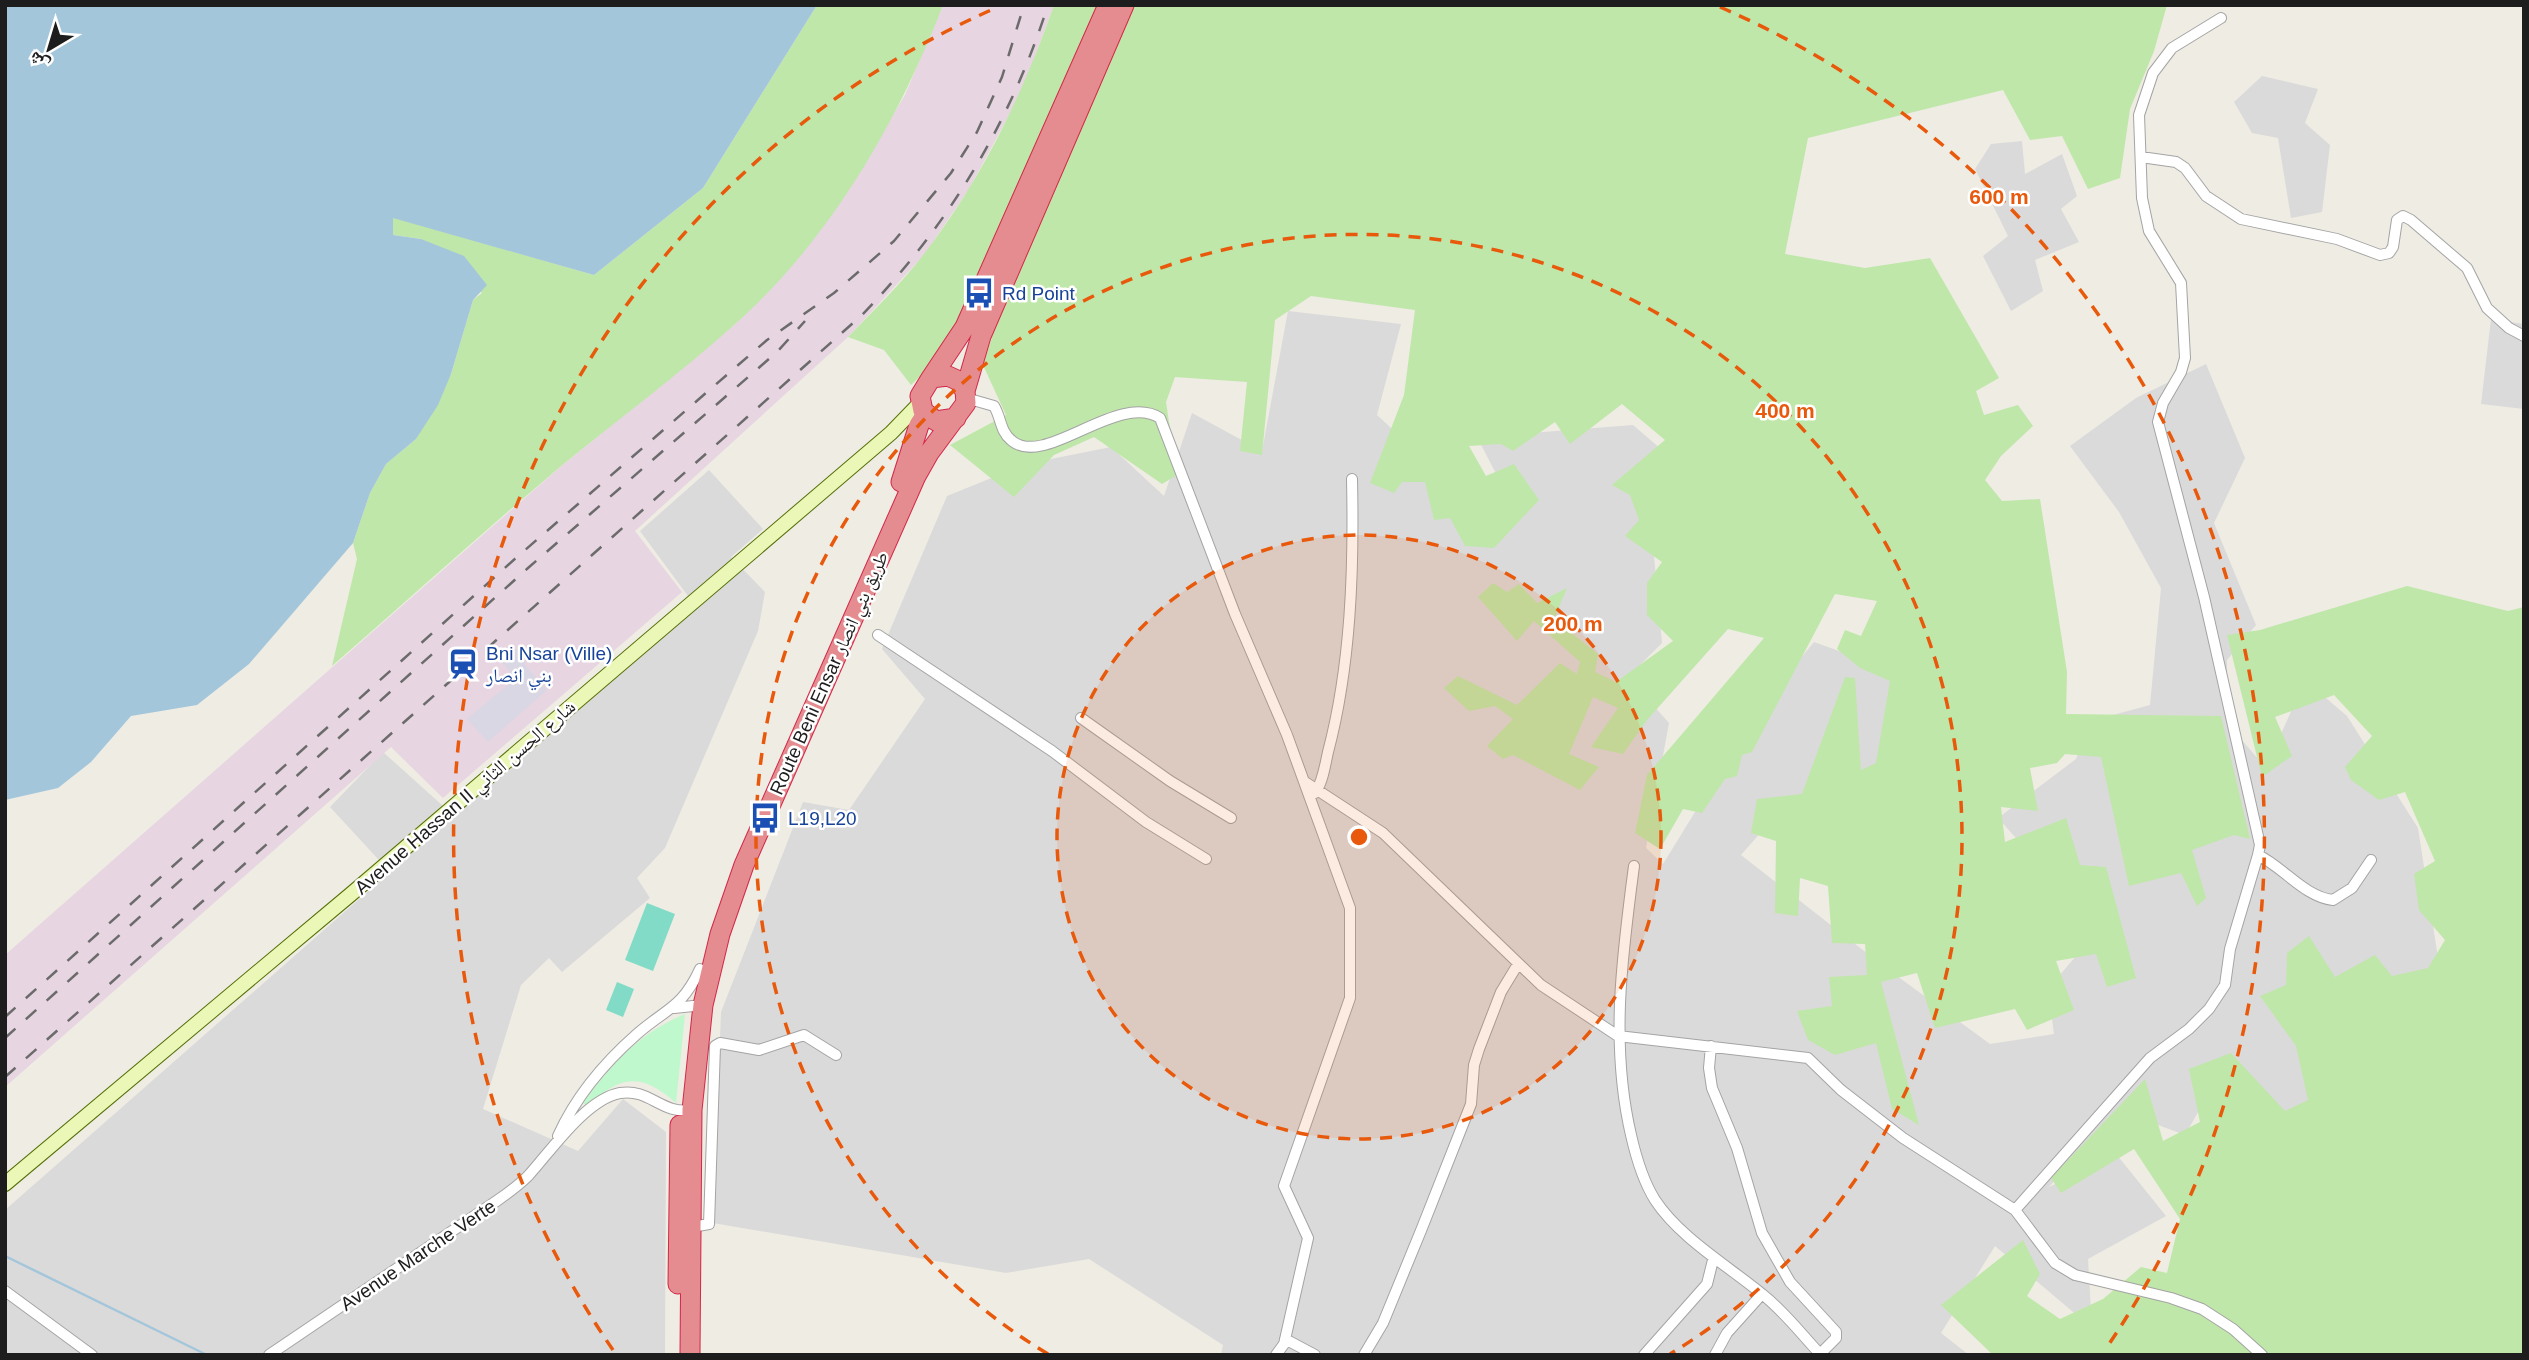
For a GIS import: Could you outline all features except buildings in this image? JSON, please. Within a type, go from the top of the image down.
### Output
[{"type":"highway","points":[[1108,5],[965,327],[922,389],[923,409],[943,422],[956,418],[965,407],[981,336],[1124,5]]},
{"type":"highway","points":[[931,378],[948,376],[959,381],[966,395]]},
{"type":"highway","name":"Route Beni Ensar طريق بني انصار","points":[[690,1355],[692,1227],[687,1111],[689,1007],[726,884],[905,474],[923,409]]},
{"type":"highway","name":"Route Beni Ensar طريق بني انصار","points":[[677,1355],[678,1150],[687,1111],[703,1086],[689,1007],[720,934],[744,865],[916,476],[929,453],[956,418]]},
{"type":"street","points":[[2015,1210],[2150,1058],[2189,1029],[2209,1009],[2225,985],[2230,949],[2260,845],[2207,610],[2158,422],[2163,403],[2181,372],[2185,358],[2181,284],[2150,231],[2142,198],[2139,115],[2153,73],[2172,48],[2221,18]]},
{"type":"street","points":[[2141,157],[2176,162],[2185,168],[2206,196],[2241,219],[2337,239],[2379,255],[2389,253],[2393,247],[2397,220],[2403,216],[2412,219],[2467,268],[2487,308],[2509,328],[2524,336]]},
{"type":"street","points":[[966,395],[994,406],[1004,432],[1013,443],[1024,447],[1072,436],[1132,411],[1146,412],[1160,418],[1234,614],[1305,782],[1350,908],[1350,998],[1284,1186],[1308,1238],[1286,1339],[1276,1355]]},
{"type":"street","name":"Avenue Hassan II شارع الحسن الثاني","points":[[5,1184],[360,887],[891,433],[923,409]]},
{"type":"street","points":[[1311,800],[1318,789],[1337,723],[1341,693],[1353,539],[1352,479]]},
{"type":"street","points":[[878,635],[1052,751],[1146,822],[1206,859]]},
{"type":"street","points":[[1081,718],[1170,781],[1231,818]]},
{"type":"street","points":[[1305,782],[1383,833],[1541,985],[1618,1036],[1808,1058],[1842,1090],[1903,1138],[2015,1210],[2055,1263],[2075,1275],[2171,1298],[2202,1309],[2234,1329],[2262,1355]]},
{"type":"street","points":[[2258,855],[2279,866],[2314,894],[2333,901],[2352,888],[2371,860]]},
{"type":"street","points":[[1634,866],[1623,951],[1618,1036],[1623,1099],[1637,1161],[1655,1200],[1713,1260],[1788,1316],[1821,1354],[1836,1338],[1836,1332],[1790,1282],[1762,1233],[1737,1148],[1712,1088],[1709,1068],[1712,1046]]},
{"type":"street","points":[[1364,1355],[1383,1323],[1471,1104],[1474,1065],[1479,1049],[1502,992],[1518,964]]},
{"type":"street","points":[[555,1142],[575,1103],[597,1074],[640,1031],[689,1007]]},
{"type":"street","points":[[692,1227],[709,1224],[703,1086],[714,1051],[720,1044],[759,1050],[804,1035],[836,1055]]},
{"type":"street","points":[[555,1142],[611,1096],[641,1095],[659,1105],[687,1111]]},
{"type":"street","points":[[659,1105],[671,1125],[678,1150]]},
{"type":"street","name":"Avenue Marche Verte","points":[[269,1355],[498,1200],[526,1178],[555,1142]]},
{"type":"street","points":[[1644,1355],[1707,1284],[1713,1260]]},
{"type":"street","points":[[5,1291],[92,1355]]},
{"type":"street","points":[[1715,1355],[1727,1333],[1762,1294]]},
{"type":"street","points":[[1286,1339],[1315,1355]]},
{"type":"shaded area","points":[[943,5],[1054,5],[1022,91],[969,189],[924,255],[848,337],[635,531],[682,592],[443,798],[391,747],[5,1087],[5,955],[559,468],[734,325],[792,264],[839,203],[905,95]]},
{"type":"shaded area","points":[[2262,76],[2318,89],[2305,123],[2330,145],[2322,212],[2291,218],[2278,138],[2252,133],[2234,102]]},
{"type":"shaded area","points":[[2022,141],[2025,174],[2062,154],[2077,196],[2061,209],[2079,242],[2035,260],[2043,291],[2011,311],[1983,256],[2008,236],[1975,169],[1991,144]]},
{"type":"shaded area","points":[[1288,311],[1401,324],[1377,415],[1446,479],[1516,512],[1477,437],[1633,425],[1675,461],[1652,534],[1662,643],[1628,677],[1669,723],[1646,848],[1663,864],[1758,710],[1814,642],[1906,675],[1873,856],[1783,807],[1741,855],[1882,965],[1990,1044],[2054,1034],[2048,989],[2098,930],[1998,818],[2076,759],[2091,721],[2150,705],[2161,588],[2119,512],[2070,446],[2136,398],[2206,364],[2245,458],[2214,523],[2256,625],[2227,660],[2227,723],[2266,768],[2305,680],[2347,716],[2418,828],[2440,971],[2333,1132],[2263,1125],[2220,1074],[2185,1135],[2131,1115],[2078,1154],[2049,1187],[2117,1155],[2166,1216],[2088,1259],[2092,1328],[1995,1246],[1941,1333],[1969,1355],[1221,1355],[1223,1345],[1089,1259],[1006,1273],[713,1223],[721,1012],[803,802],[849,810],[925,699],[882,649],[947,496],[1026,464],[1111,447],[1164,496],[1192,413],[1262,451]]},
{"type":"shaded area","points":[[2491,319],[2524,324],[2524,409],[2481,404]]},
{"type":"shaded area","points":[[709,470],[763,529],[731,557],[765,592],[758,631],[665,848],[637,878],[650,898],[562,972],[549,958],[521,985],[483,1109],[578,1151],[623,1099],[666,1132],[665,1355],[5,1355],[5,1210],[390,872],[330,807],[383,752],[452,814],[688,596],[640,531]]},
{"type":"shaded area","points":[[515,648],[526,661],[524,664],[547,690],[488,742],[467,719],[515,679],[502,661]]},
{"type":"green space","points":[[817,5],[943,5],[925,49],[882,136],[830,218],[768,293],[733,326],[560,467],[332,666],[357,559],[353,543],[370,493],[386,464],[416,439],[451,374],[473,300],[482,293],[421,239],[393,235],[393,217],[594,275],[703,188]]},
{"type":"green space","points":[[1054,5],[1102,5],[979,293],[938,359],[911,385],[884,350],[848,337],[915,265],[964,196],[1015,103]]},
{"type":"green space","points":[[1130,5],[2167,5],[2154,51],[2130,109],[2120,178],[2088,189],[2062,136],[2030,140],[2003,90],[1808,138],[1785,254],[1865,268],[1930,258],[1999,378],[1976,391],[1984,415],[2018,405],[2033,426],[2001,456],[1985,480],[2002,501],[2040,499],[2067,672],[2066,714],[2221,716],[2250,839],[2234,835],[2192,850],[2206,898],[2197,906],[2181,873],[2129,886],[2101,757],[2065,754],[2057,763],[2030,768],[2038,811],[2001,807],[2005,842],[2066,818],[2080,865],[2106,867],[2136,978],[2107,987],[2096,954],[2056,961],[2074,1010],[2027,1030],[2015,1009],[1935,1028],[1917,973],[1881,982],[1919,1125],[1892,1109],[1876,1043],[1835,1055],[1808,1040],[1797,1011],[1832,1006],[1829,977],[1867,975],[1865,944],[1832,943],[1828,886],[1800,878],[1798,916],[1775,913],[1776,841],[1751,833],[1757,799],[1802,794],[1845,677],[1855,678],[1861,770],[1876,763],[1890,681],[1860,668],[1837,649],[1845,630],[1861,636],[1877,601],[1835,594],[1752,752],[1742,755],[1737,776],[1725,779],[1702,813],[1683,809],[1660,849],[1635,833],[1647,775],[1764,638],[1728,629],[1647,720],[1623,754],[1591,747],[1618,708],[1593,697],[1569,754],[1599,767],[1580,790],[1513,755],[1503,759],[1487,746],[1513,719],[1495,706],[1469,711],[1444,688],[1458,676],[1517,705],[1560,663],[1577,674],[1580,662],[1534,621],[1517,641],[1478,597],[1493,583],[1507,592],[1519,584],[1537,603],[1567,588],[1554,619],[1598,654],[1595,672],[1616,682],[1673,641],[1647,615],[1647,583],[1662,562],[1625,536],[1639,520],[1630,495],[1612,485],[1665,440],[1622,404],[1570,444],[1555,422],[1513,451],[1501,444],[1469,446],[1486,476],[1514,464],[1539,500],[1494,548],[1465,546],[1450,518],[1434,520],[1425,482],[1402,482],[1394,493],[1370,483],[1404,395],[1415,310],[1311,296],[1275,320],[1262,455],[1240,451],[1247,382],[1175,377],[1166,402],[1177,475],[1162,484],[1094,437],[1054,455],[1014,497],[950,445],[1006,415],[983,365],[1006,294]]},
{"type":"green space","points":[[2407,586],[2508,611],[2524,607],[2524,1355],[1993,1355],[1941,1305],[2023,1240],[2040,1274],[2027,1296],[2060,1319],[2103,1299],[2141,1267],[2167,1273],[2180,1219],[2134,1149],[2061,1193],[2051,1178],[2145,1079],[2163,1141],[2200,1122],[2189,1069],[2231,1053],[2285,1111],[2308,1100],[2296,1046],[2260,996],[2286,985],[2287,953],[2309,936],[2335,977],[2375,955],[2392,976],[2428,968],[2445,940],[2419,910],[2414,874],[2435,861],[2405,792],[2379,800],[2351,780],[2345,767],[2372,736],[2334,695],[2275,717],[2292,756],[2262,777],[2227,635],[2260,630]]},
{"type":"green space","points":[[647,903],[675,914],[653,971],[625,960]]},
{"type":"green space","points":[[617,982],[634,989],[623,1017],[606,1010]]},
{"type":"green space","points":[[685,1014],[676,1103],[652,1086],[631,1081],[610,1088],[588,1107],[583,1103],[605,1075],[640,1040]]},
{"type":"water","points":[[5,5],[817,5],[703,188],[594,275],[393,218],[393,235],[421,239],[464,256],[487,285],[473,300],[451,374],[438,405],[416,439],[386,464],[370,493],[353,543],[249,664],[197,705],[131,716],[91,762],[58,788],[5,800]]},
{"type":"waterway","points":[[5,1256],[207,1355]]},
{"type":"railway","points":[[5,1017],[517,557],[767,340],[834,293],[894,241],[951,173],[977,132],[1002,77],[1024,5]]},
{"type":"railway","points":[[5,1077],[862,315],[922,246],[973,171],[1015,91],[1048,5]]},
{"type":"railway","points":[[5,1038],[528,568],[777,352],[805,321]]},
{"type":"place","name":"Rd Point","points":[[979,293]]},
{"type":"place","name":"Bni Nsar (Ville) بني انصار","points":[[463,664]]},
{"type":"place","name":"L19,L20","points":[[765,818]]}]
